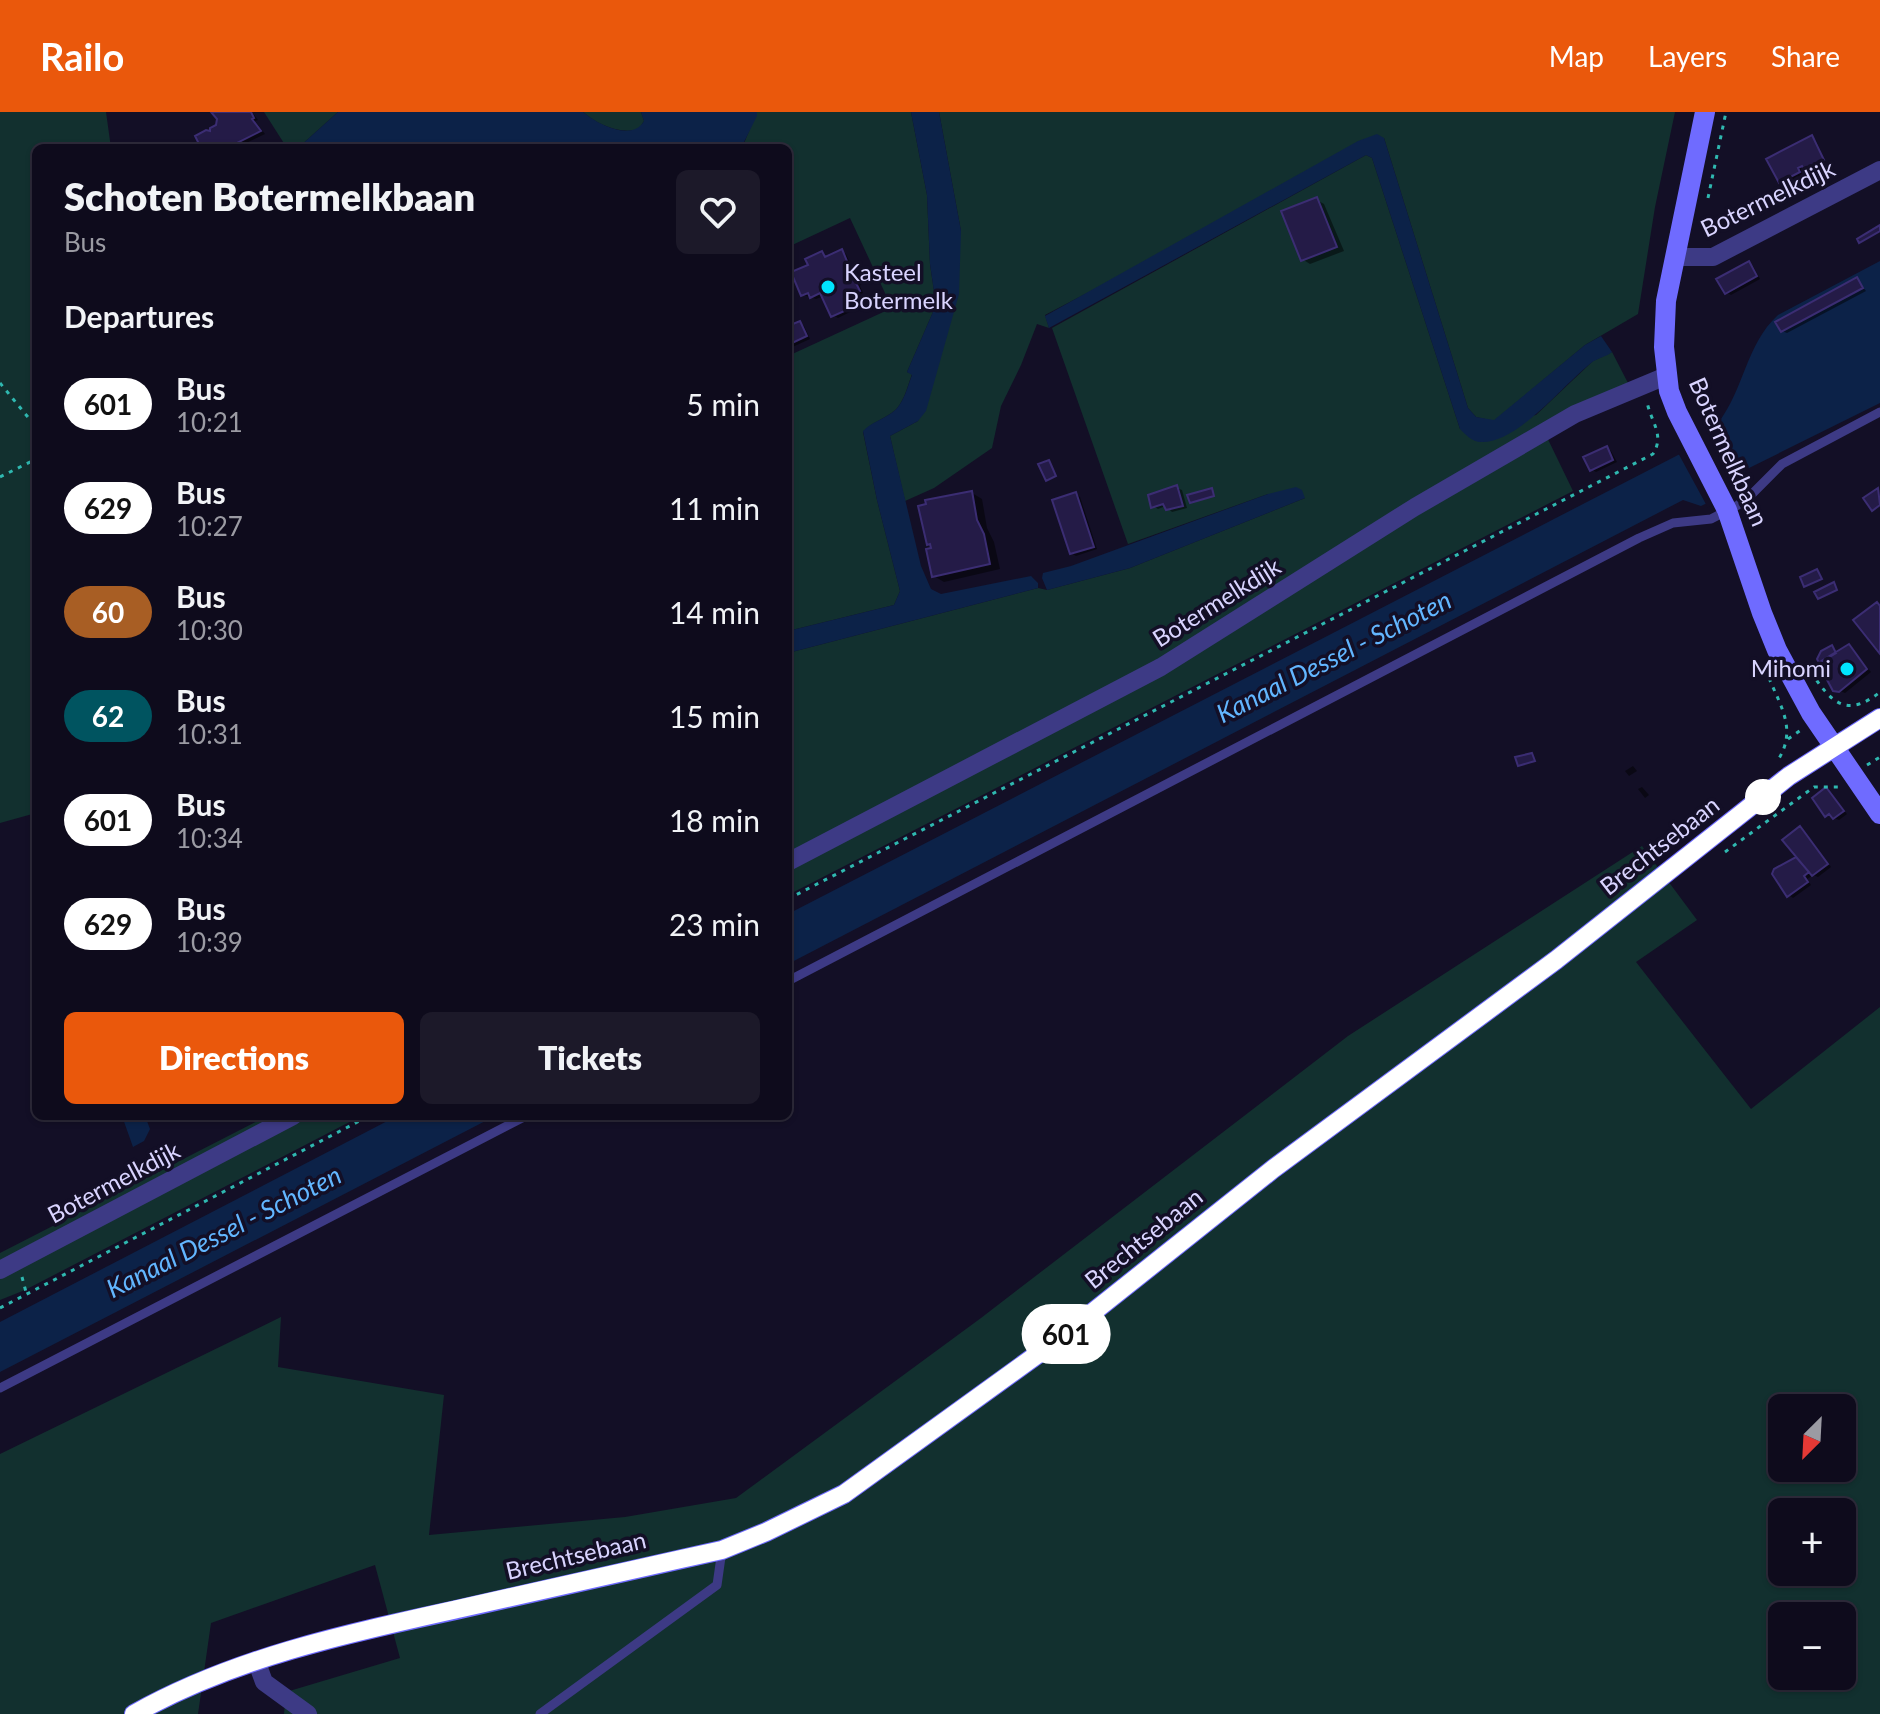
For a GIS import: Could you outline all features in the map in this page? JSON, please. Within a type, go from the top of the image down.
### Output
[{"type":"main road","name":"Botermelkbaan","points":[[1705,112],[1664,321],[1666,376],[1677,412],[1725,505],[1777,650],[1811,713],[1880,814]]},
{"type":"main road","name":"Brechtsebaan","points":[[134,1714],[256,1660],[332,1637],[722,1550],[803,1515],[857,1485],[1063,1336],[1273,1169],[1556,960],[1789,776],[1880,718]]},
{"type":"street","name":"Botermelkdijk","points":[[1675,257],[1713,257],[1880,170]]},
{"type":"street","name":"Botermelkdijk","points":[[792,860],[1161,667],[1402,514],[1575,414],[1666,376]]},
{"type":"street","name":"Botermelkdijk","points":[[0,1270],[285,1120]]},
{"type":"street","points":[[256,1660],[264,1682],[308,1714]]},
{"type":"lane","points":[[792,979],[1639,538],[1673,523],[1711,519],[1725,505],[1745,501],[1782,464],[1880,412]]},
{"type":"lane","points":[[0,1388],[518,1120]]},
{"type":"lane","points":[[540,1714],[717,1585],[722,1550]]},
{"type":"path","points":[[792,897],[1653,454],[1659,435],[1647,397],[1666,376]]},
{"type":"path","points":[[0,383],[32,422]]},
{"type":"path","points":[[0,477],[32,461]]},
{"type":"path","points":[[1836,702],[1857,704],[1880,692]]},
{"type":"path","points":[[1776,762],[1788,739]]},
{"type":"path","points":[[1785,748],[1792,756]]},
{"type":"path","points":[[1869,764],[1880,757]]},
{"type":"path","points":[[1794,801],[1815,786],[1838,787]]},
{"type":"path","points":[[0,1308],[361,1120]]},
{"type":"green space","points":[[0,112],[106,112],[110,144],[32,144],[32,814],[0,823]]},
{"type":"green space","points":[[264,112],[338,112],[302,144],[284,144]]},
{"type":"green space","points":[[583,112],[641,112],[644,121],[639,129],[624,131],[595,121]]},
{"type":"green space","points":[[757,112],[911,112],[927,195],[930,264],[936,305],[907,372],[912,374],[901,402],[894,411],[863,432],[900,591],[894,605],[792,630],[792,354],[892,308],[850,218],[792,245],[792,144],[744,144]]},
{"type":"green space","points":[[939,112],[1675,112],[1655,207],[1638,314],[1585,345],[1494,421],[1476,417],[1468,408],[1384,138],[1045,315],[1049,328],[1037,324],[1001,406],[992,448],[934,488],[905,501],[890,436],[918,421],[961,231]]},
{"type":"green space","points":[[1366,155],[1372,158],[1460,429],[1536,415],[1593,361],[1612,352],[1628,383],[1542,427],[1573,491],[792,893],[792,652],[1038,588],[1047,590],[1130,568],[1305,498],[1268,494],[1128,544],[1052,328]]},
{"type":"green space","points":[[1642,846],[1697,920],[1636,962],[1751,1109],[1880,1007],[1880,1714],[284,1714],[286,1692],[400,1658],[375,1565],[211,1623],[198,1714],[0,1714],[0,1454],[281,1317],[278,1367],[444,1395],[429,1535],[625,1517],[736,1498],[981,1318],[1348,1036]]},
{"type":"green space","points":[[259,1120],[353,1120],[25,1290],[0,1300],[0,1253]]},
{"type":"water","points":[[338,112],[583,112],[605,126],[623,131],[639,127],[644,121],[641,112],[757,112],[743,144],[302,144]]},
{"type":"water","points":[[911,112],[939,112],[961,231],[959,294],[926,411],[918,421],[890,436],[921,566],[931,589],[941,594],[1031,576],[1038,583],[1038,588],[792,652],[792,630],[894,605],[900,591],[863,431],[894,411],[901,402],[912,375],[907,372],[936,305],[930,264],[927,195]]},
{"type":"water","points":[[1377,134],[1384,138],[1468,408],[1476,417],[1494,420],[1585,345],[1601,336],[1612,352],[1591,363],[1510,433],[1495,440],[1478,442],[1460,429],[1372,158],[1366,155],[1049,328],[1045,316],[1358,141]]},
{"type":"water","name":"Kanaal Dessel - Schoten","points":[[1880,261],[1880,403],[1745,470],[1740,487],[1701,506],[1683,500],[792,962],[792,912],[1680,454],[1685,461],[1723,442],[1721,436],[1724,433],[1718,423],[1734,396],[1759,339],[1778,315]]},
{"type":"water","points":[[1296,487],[1302,490],[1305,498],[1130,568],[1047,590],[1042,578],[1043,573]]},
{"type":"water","points":[[123,1120],[147,1120],[150,1129],[144,1141],[133,1147]]},
{"type":"water","name":"Kanaal Dessel - Schoten","points":[[389,1120],[487,1120],[0,1372],[0,1322]]},
{"type":"pier","points":[[1712,443],[1738,492],[1708,508],[1677,451],[1682,450],[1686,456]]},
{"type":"building","points":[[211,112],[251,112],[261,131],[235,144],[199,144],[195,136],[210,131],[217,119]]},
{"type":"building","points":[[1812,135],[1824,160],[1804,170],[1802,166],[1798,168],[1800,172],[1779,183],[1766,159]]},
{"type":"building","points":[[1317,197],[1337,247],[1301,261],[1281,211]]},
{"type":"building","points":[[1880,225],[1880,231],[1859,243],[1857,239]]},
{"type":"building","name":"Kasteel Botermelk","points":[[842,249],[851,271],[858,279],[856,283],[860,291],[844,298],[849,309],[831,317],[820,293],[810,298],[808,293],[801,296],[792,274],[792,272],[808,265],[805,259],[822,251],[825,257]]},
{"type":"building","points":[[1749,261],[1757,276],[1725,294],[1716,279]]},
{"type":"building","points":[[1857,277],[1863,288],[1781,332],[1775,322]]},
{"type":"building","points":[[800,321],[807,336],[792,343],[792,324]]},
{"type":"building","points":[[1607,446],[1613,460],[1590,471],[1583,457]]},
{"type":"building","points":[[1049,460],[1056,476],[1046,481],[1038,464]]},
{"type":"building","points":[[1177,485],[1183,506],[1166,510],[1163,504],[1151,508],[1148,495]]},
{"type":"building","points":[[1212,488],[1214,496],[1190,503],[1187,495]]},
{"type":"building","points":[[1878,488],[1880,505],[1872,511],[1863,498]]},
{"type":"building","points":[[972,491],[990,564],[932,577],[926,549],[931,548],[930,544],[927,545],[918,506],[926,504],[925,500]]},
{"type":"building","points":[[1076,492],[1094,547],[1070,554],[1052,500]]},
{"type":"building","points":[[1817,569],[1822,579],[1804,587],[1800,577]]},
{"type":"building","points":[[1834,582],[1837,590],[1818,599],[1814,592]]},
{"type":"building","points":[[1877,602],[1880,606],[1880,654],[1853,620]]},
{"type":"building","points":[[1849,644],[1867,669],[1839,692],[1833,691],[1818,663]]},
{"type":"building","points":[[1832,645],[1836,653],[1819,663],[1817,659],[1821,651]]},
{"type":"building","points":[[1532,753],[1535,761],[1518,766],[1515,757]]},
{"type":"building","points":[[1826,787],[1844,811],[1833,819],[1829,814],[1825,817],[1812,798]]},
{"type":"building","points":[[1800,826],[1828,864],[1812,876],[1782,840]]},
{"type":"building","points":[[1796,857],[1809,872],[1804,876],[1808,882],[1787,897],[1772,874],[1774,869]]},
{"type":"bus line","name":"601","points":[[134,1714],[256,1660],[332,1637],[722,1550],[844,1494],[1063,1336],[1273,1169],[1556,960],[1789,776],[1880,718]]},
{"type":"place","name":"Kasteel Botermelk","points":[[828,287]]},
{"type":"place","name":"Mihomi","points":[[1847,669]]}]
